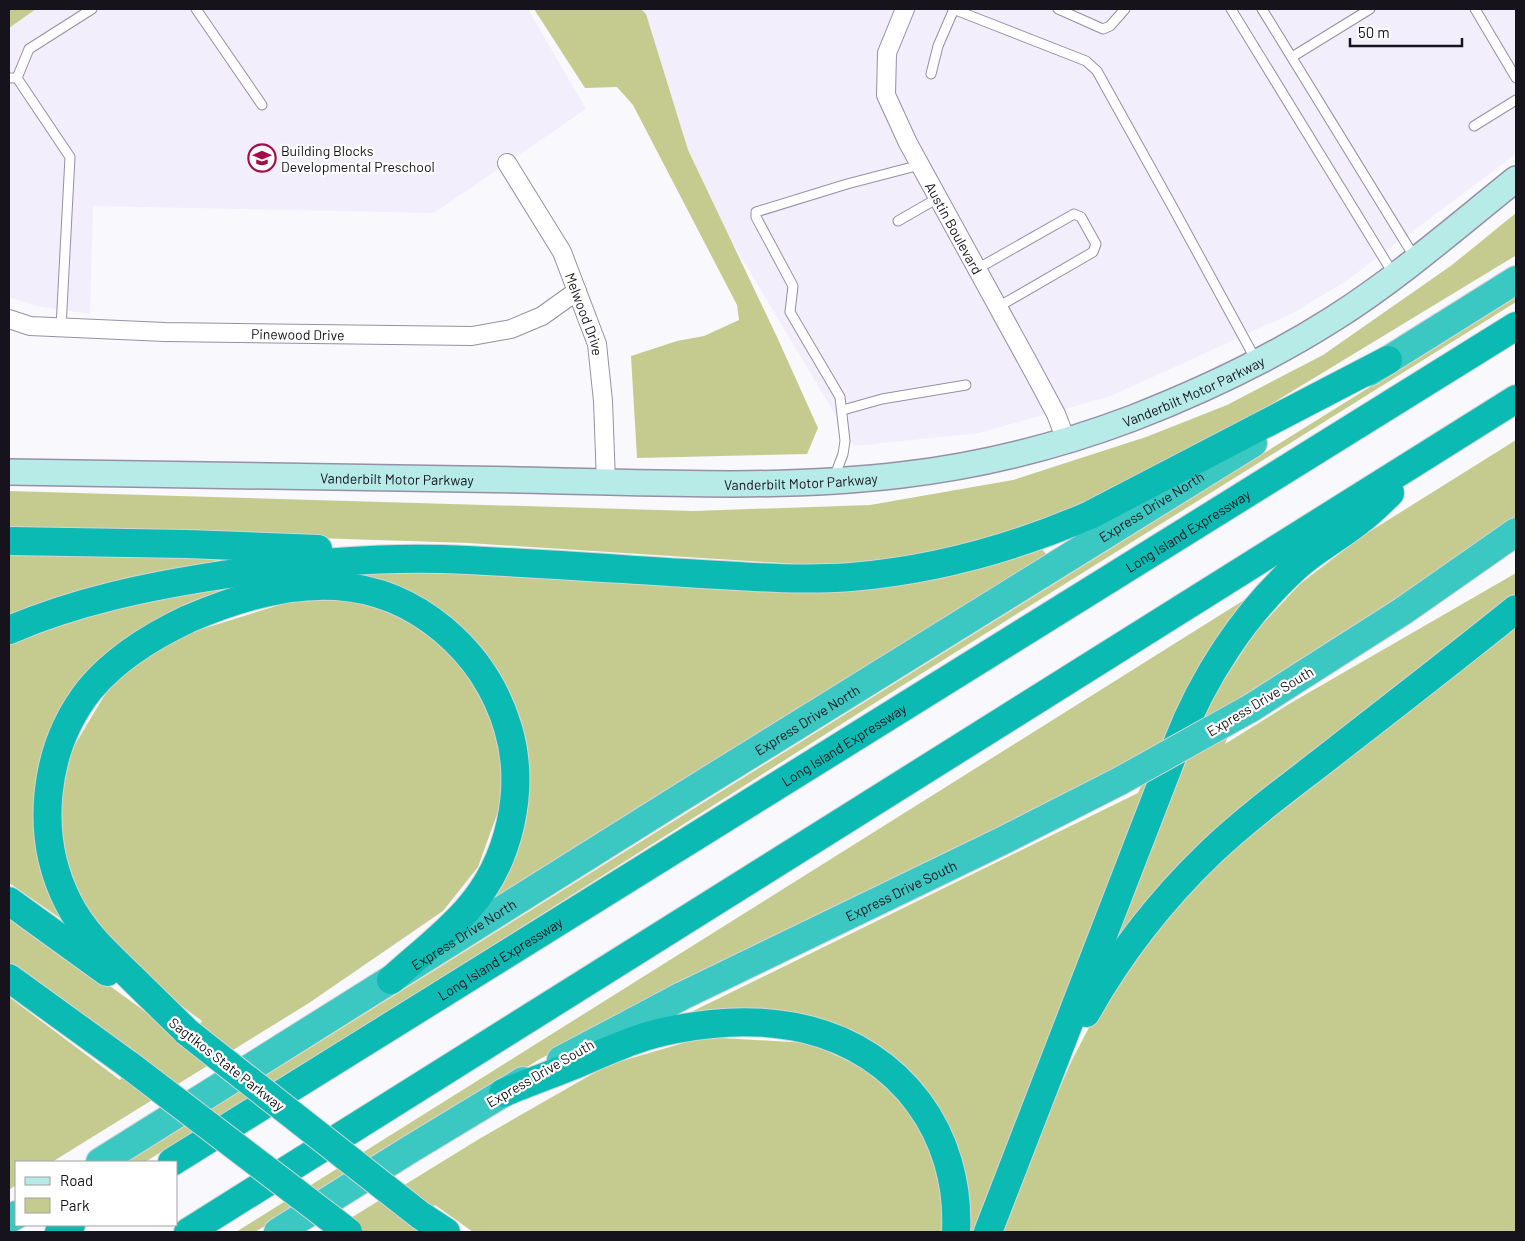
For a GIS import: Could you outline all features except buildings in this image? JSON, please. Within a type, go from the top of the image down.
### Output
[{"type":"highway","name":"Express Drive North","points":[[102,1161],[955,627],[1516,280]]},
{"type":"highway","name":"Long Island Expressway","points":[[174,1161],[1516,326]]},
{"type":"highway","points":[[9,541],[252,546],[332,550],[439,559],[792,579],[868,575],[954,561],[1031,539],[1090,515],[1388,360]]},
{"type":"highway","points":[[188,1232],[1516,399]]},
{"type":"highway","points":[[988,1232],[1185,722],[1208,678],[1249,618],[1298,565],[1328,542],[1359,522],[1448,442]]},
{"type":"highway","name":"Express Drive South","points":[[278,1232],[573,1052],[648,1013],[1002,842],[1120,781],[1251,708],[1356,643],[1516,532]]},
{"type":"highway","points":[[1356,643],[1442,600],[1516,556]]},
{"type":"highway","points":[[9,630],[82,603],[135,590],[190,580],[302,564],[386,559],[439,559]]},
{"type":"highway","points":[[187,1032],[99,946],[86,931],[72,908],[60,884],[50,848],[48,829],[51,773],[64,734],[80,704],[100,678],[127,654],[161,633],[200,614],[243,598],[311,586],[335,586],[358,588],[399,602],[423,615],[458,642],[489,683],[504,715],[514,755],[515,785],[513,814],[502,854],[482,890],[469,908],[391,980]]},
{"type":"highway","points":[[1032,1119],[1100,990],[1147,923],[1188,875],[1262,808],[1516,610]]},
{"type":"highway","name":"Sagtikos State Parkway","points":[[9,901],[187,1032],[430,1224],[446,1232]]},
{"type":"highway","points":[[9,978],[129,1065],[348,1232]]},
{"type":"highway","points":[[503,1093],[625,1043],[676,1029],[711,1024],[778,1024],[827,1036],[856,1048],[888,1070],[917,1100],[929,1117],[947,1156],[953,1176],[956,1197],[956,1232]]},
{"type":"main road","name":"Vanderbilt Motor Parkway","points":[[9,472],[735,484],[833,481],[904,475],[950,467],[1015,454],[1105,428],[1160,407],[1257,362],[1331,320],[1395,276],[1516,179]]},
{"type":"street","name":"Austin Boulevard","points":[[905,9],[887,53],[886,94],[908,143],[1052,408],[1066,440]]},
{"type":"street","name":"Melwood Drive","points":[[508,163],[562,252],[597,344],[603,401],[606,482]]},
{"type":"street","name":"Pinewood Drive","points":[[9,319],[30,326],[165,332],[472,336],[511,329],[542,316],[577,290]]},
{"type":"lane","points":[[61,328],[70,158],[13,78],[29,49],[92,9]]},
{"type":"lane","points":[[196,9],[262,105]]},
{"type":"lane","points":[[930,74],[938,46],[954,9],[1086,61],[1097,71],[1257,362]]},
{"type":"lane","points":[[1058,9],[1103,29],[1110,26],[1125,9]]},
{"type":"lane","points":[[1230,9],[1395,276]]},
{"type":"lane","points":[[1262,9],[1415,260]]},
{"type":"lane","points":[[1292,57],[1370,9]]},
{"type":"lane","points":[[1475,9],[1516,78]]},
{"type":"lane","points":[[1474,126],[1516,100]]},
{"type":"lane","points":[[833,481],[845,441],[843,410],[840,397],[790,312],[793,286],[756,217],[756,212],[846,184],[920,165]]},
{"type":"lane","points":[[898,221],[938,198]]},
{"type":"lane","points":[[977,269],[1074,214],[1081,217],[1085,224],[1096,244],[1093,252],[998,307]]},
{"type":"lane","points":[[843,410],[882,399],[966,385]]},
{"type":"shaded area","name":"Building Blocks Developmental Preschool","points":[[36,9],[528,9],[586,109],[434,213],[93,206],[90,314],[36,306],[9,297],[9,28]]},
{"type":"shaded area","points":[[593,9],[1516,9],[1516,154],[1346,281],[1293,313],[1111,396],[979,433],[854,446]]},
{"type":"green space","points":[[9,9],[36,9],[9,28]]},
{"type":"green space","points":[[534,9],[641,9],[646,14],[688,150],[818,428],[807,454],[637,458],[631,356],[677,341],[704,336],[739,320],[737,305],[633,105],[617,87],[585,88]]},
{"type":"green space","points":[[1516,213],[1515,256],[1258,412],[1075,512],[976,545],[884,561],[813,565],[468,543],[196,534],[9,532],[9,491],[693,511],[870,505],[1013,480],[1146,437],[1227,405],[1323,355],[1452,265]]},
{"type":"green space","points":[[1516,296],[1516,302],[900,687],[392,1009],[147,1161],[129,1161]]},
{"type":"green space","points":[[1516,440],[1516,522],[1240,703],[1225,744],[1289,704],[1516,573],[1516,606],[1111,948],[1211,700],[1256,631],[1300,584],[1361,537]]},
{"type":"green space","points":[[1040,547],[1046,554],[491,902],[522,825],[484,656],[322,579],[173,618],[50,747],[76,929],[9,883],[9,643],[37,629],[193,590],[311,576],[417,568],[835,590],[968,572]]},
{"type":"green space","points":[[9,549],[138,551],[221,561],[83,591],[9,617]]},
{"type":"green space","points":[[1260,590],[1227,630],[982,1232],[966,1232],[949,1132],[849,1036],[687,1017],[693,1011],[1138,793],[1157,752],[684,983],[540,1059],[255,1232],[236,1232]]},
{"type":"green space","points":[[354,599],[416,621],[468,669],[502,733],[503,798],[478,867],[443,911],[309,1003],[54,1161],[15,1161],[15,1186],[9,1190],[9,997],[120,1080],[138,1058],[9,968],[9,913],[139,1007],[185,1043],[202,1021],[172,999],[111,946],[71,891],[58,829],[68,756],[112,683],[173,638],[289,602]]},
{"type":"green space","points":[[1516,623],[1516,1232],[997,1232],[1072,1060],[1105,997],[1184,896],[1265,820]]},
{"type":"green space","points":[[704,1037],[809,1043],[877,1074],[909,1107],[940,1164],[946,1232],[473,1232],[435,1205],[417,1227],[423,1232],[328,1232],[479,1139],[608,1065]]},
{"type":"place","name":"Building Blocks Developmental Preschool","points":[[262,158]]}]
